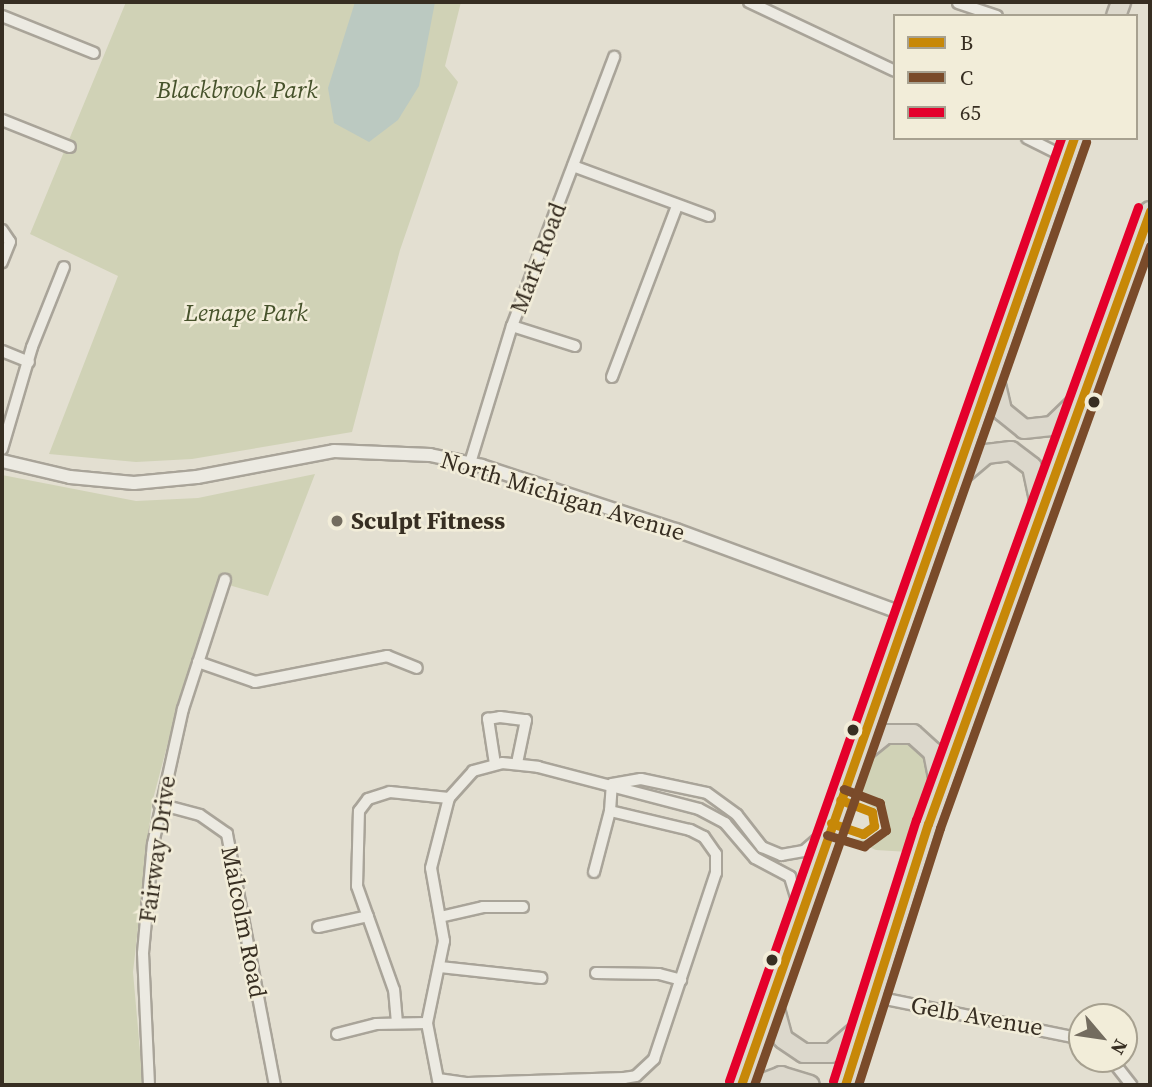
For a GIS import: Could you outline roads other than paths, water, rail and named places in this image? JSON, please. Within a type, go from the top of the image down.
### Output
[{"type":"highway","points":[[741,1085],[800,910],[994,373],[1073,140]]},
{"type":"highway","points":[[845,1085],[871,996],[940,790],[1150,211]]},
{"type":"highway","points":[[994,373],[1002,411],[1024,429],[1052,426],[1080,399]]},
{"type":"highway","points":[[956,479],[986,454],[1011,451],[1024,457],[1035,472],[1040,511]]},
{"type":"highway","points":[[853,761],[886,734],[913,734],[933,751],[940,790]]},
{"type":"highway","points":[[771,995],[781,1035],[804,1054],[831,1053],[862,1027]]},
{"type":"highway","points":[[758,1085],[781,1076],[810,1085]]},
{"type":"street","points":[[749,2],[893,71]]},
{"type":"street","points":[[958,3],[991,14]]},
{"type":"street","points":[[2,16],[94,53]]},
{"type":"street","name":"Mark Road","points":[[470,463],[512,326],[614,57]]},
{"type":"street","points":[[2,120],[70,147]]},
{"type":"street","points":[[1031,140],[1067,158]]},
{"type":"street","points":[[573,166],[709,216]]},
{"type":"street","points":[[612,377],[677,206]]},
{"type":"street","points":[[2,262],[5,234]]},
{"type":"street","points":[[2,449],[29,362],[64,267]]},
{"type":"street","points":[[512,326],[575,346]]},
{"type":"street","points":[[2,351],[29,362]]},
{"type":"street","name":"North Michigan Avenue","points":[[2,461],[70,477],[134,483],[197,477],[334,451],[405,451],[470,463],[676,530],[907,615]]},
{"type":"street","name":"Fairway Drive","points":[[149,1085],[143,953],[159,804],[198,662],[225,580]]},
{"type":"street","points":[[198,662],[255,682],[387,656],[417,668]]},
{"type":"street","points":[[495,764],[488,719],[500,717],[526,720],[517,763]]},
{"type":"street","points":[[610,811],[690,830],[704,837],[716,854],[716,873],[654,1059],[636,1076],[439,1082],[427,1023],[444,941],[431,868],[449,798],[462,779],[495,764],[517,763],[612,784],[699,809],[724,823],[751,855],[789,877],[800,910]]},
{"type":"street","points":[[612,784],[641,779],[707,793],[737,815],[762,847],[781,855],[804,851],[829,829]]},
{"type":"street","points":[[594,872],[610,811],[612,784]]},
{"type":"street","points":[[397,1023],[394,990],[356,872],[358,818],[362,804],[390,792],[449,798]]},
{"type":"street","name":"Malcolm Road","points":[[159,804],[200,815],[227,834],[275,1085]]},
{"type":"street","points":[[440,917],[483,907],[523,907]]},
{"type":"street","points":[[318,927],[368,916]]},
{"type":"street","points":[[440,967],[541,978]]},
{"type":"street","points":[[596,973],[648,973],[681,980]]},
{"type":"street","name":"Gelb Avenue","points":[[871,996],[1068,1035]]},
{"type":"street","points":[[337,1034],[397,1023],[427,1023]]},
{"type":"place","name":"Sculpt Fitness","points":[[337,521]]},
{"type":"park label","name":"Blackbrook Park","points":[[237,90]]},
{"type":"park label","name":"Lenape Park","points":[[246,313]]}]
